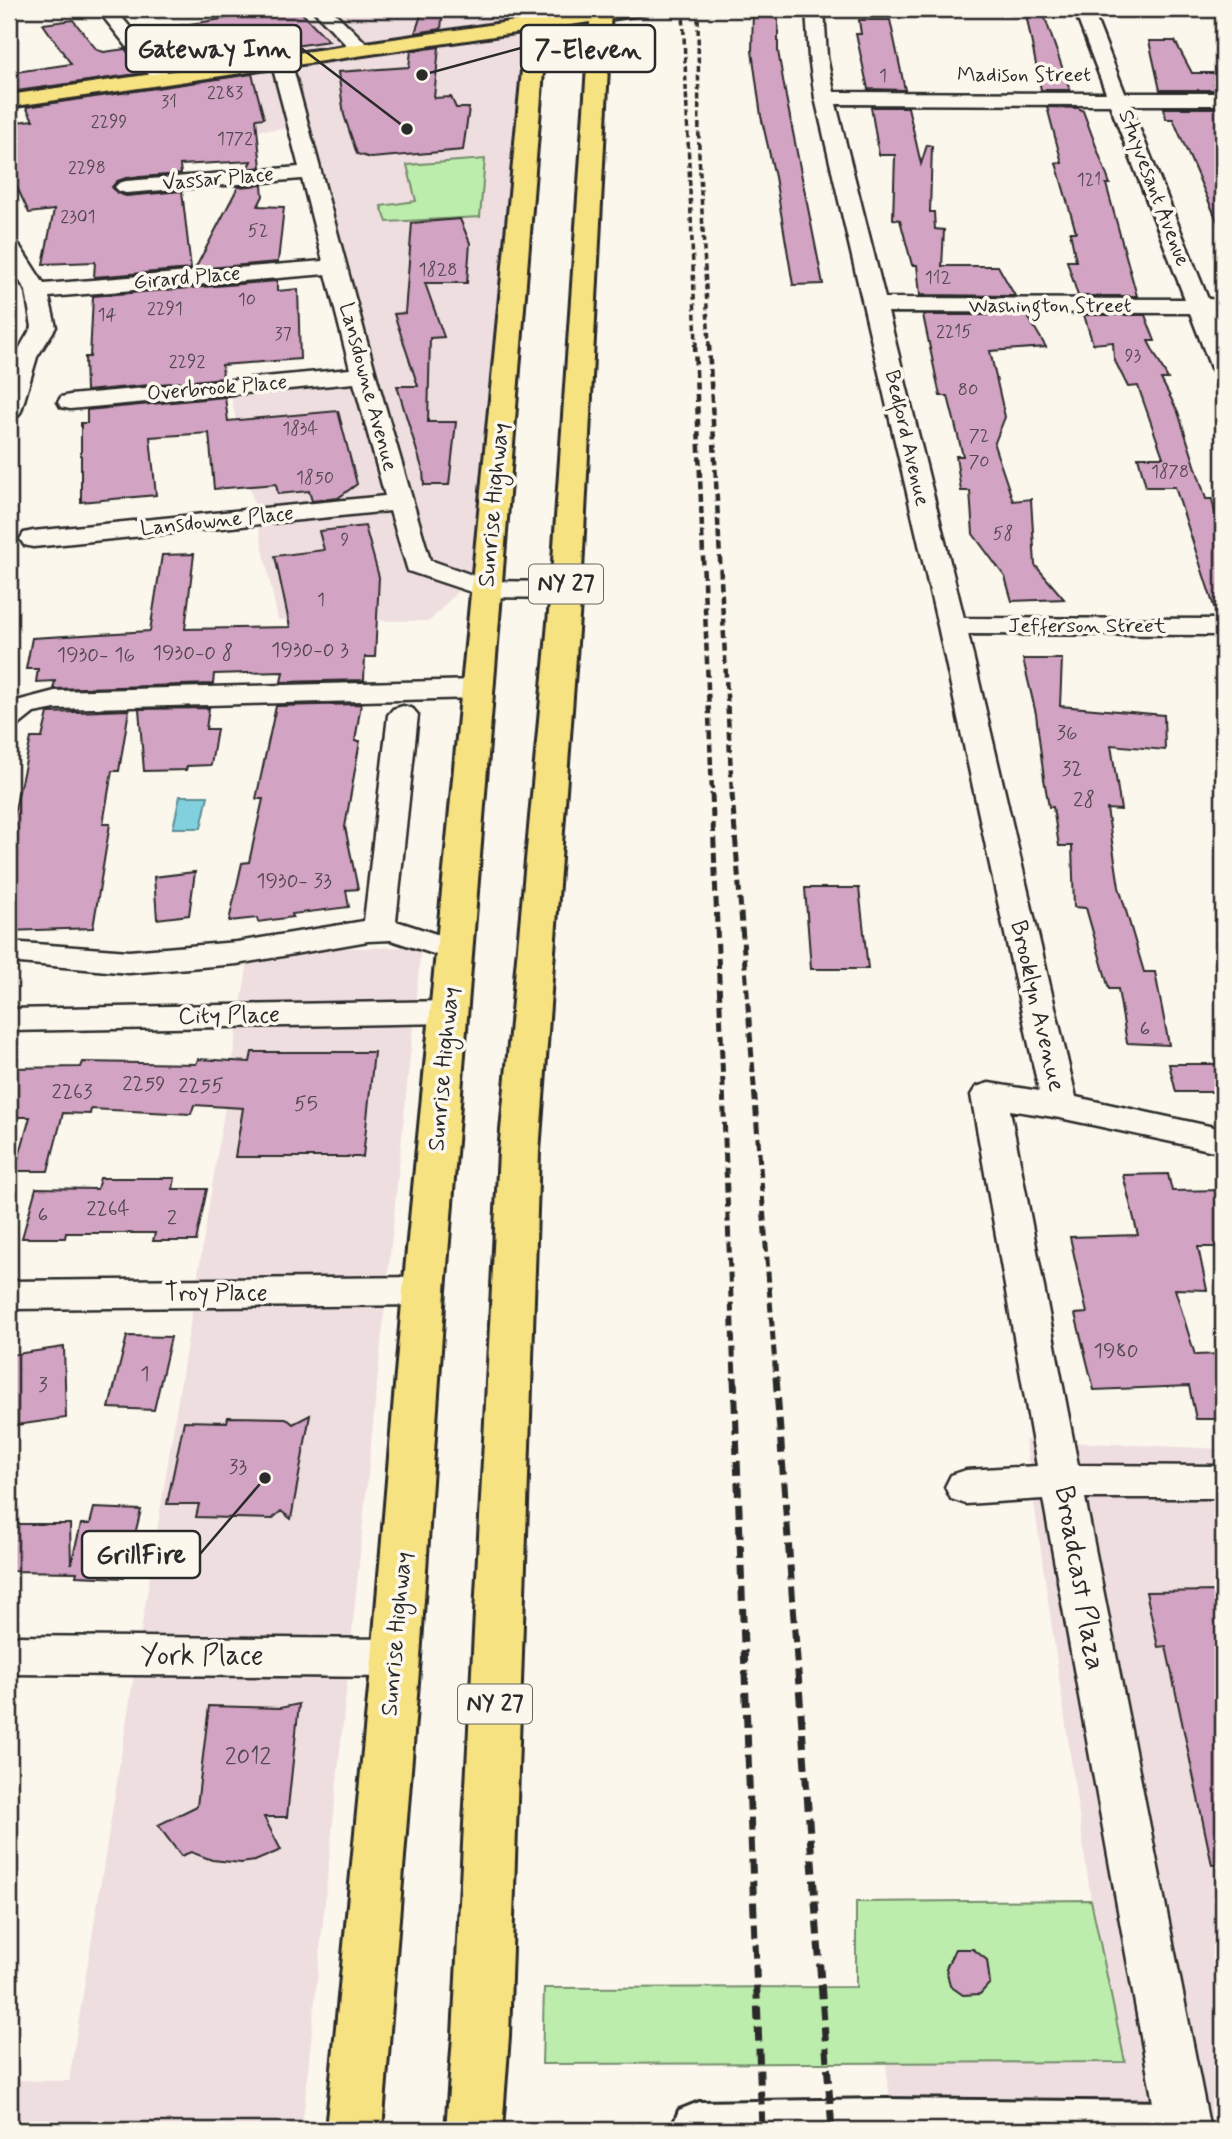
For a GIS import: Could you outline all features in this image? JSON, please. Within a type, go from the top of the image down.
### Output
[{"type":"main road","points":[[9,101],[281,61],[537,17],[638,9]]},
{"type":"main road","name":"NY 27","points":[[474,2130],[481,2036],[519,1152],[566,590],[601,12]]},
{"type":"main road","name":"Sunrise Highway","points":[[354,2130],[396,1658],[424,1292],[537,17]]},
{"type":"main road","points":[[699,2130],[886,2127],[1177,2130]]},
{"type":"street","points":[[106,9],[162,78]]},
{"type":"street","points":[[321,9],[360,48]]},
{"type":"street","name":"Bedford Avenue","points":[[815,9],[818,57],[825,98],[952,626],[1006,867]]},
{"type":"street","name":"Stuyvesant Avenue","points":[[1083,9],[1223,368]]},
{"type":"street","name":"Lansdowne Avenue","points":[[281,61],[364,375],[418,565],[486,589],[566,590]]},
{"type":"street","name":"Madison Street","points":[[825,98],[1223,99]]},
{"type":"street","name":"Vassar Place","points":[[126,187],[309,172]]},
{"type":"street","points":[[9,247],[37,291],[44,327],[17,358],[9,411]]},
{"type":"street","name":"Girard Place","points":[[37,291],[337,266]]},
{"type":"street","name":"Washington Street","points":[[876,305],[1223,306]]},
{"type":"street","name":"Overbrook Place","points":[[69,402],[364,375]]},
{"type":"street","name":"Lansdowne Place","points":[[33,539],[400,502]]},
{"type":"street","name":"Jefferson Street","points":[[952,626],[1223,626]]},
{"type":"street","points":[[9,719],[12,714],[29,704],[55,700],[477,689]]},
{"type":"street","points":[[379,930],[403,715]]},
{"type":"street","name":"Brooklyn Avenue","points":[[1006,867],[1060,1106],[1223,1141]]},
{"type":"street","points":[[9,952],[129,962],[237,953],[379,930],[393,930],[455,951]]},
{"type":"street","name":"City Place","points":[[9,1020],[449,1012]]},
{"type":"street","name":"Broadcast Plaza","points":[[1060,1106],[989,1095],[1184,2130]]},
{"type":"street","name":"Troy Place","points":[[9,1295],[424,1292]]},
{"type":"street","points":[[966,1487],[1062,1481],[1223,1482]]},
{"type":"street","name":"York Place","points":[[9,1655],[396,1658]]},
{"type":"shaded area","points":[[365,9],[534,9],[480,567],[430,621],[278,620],[229,388],[360,376],[296,128],[200,134],[179,85],[143,40]]},
{"type":"shaded area","points":[[421,947],[302,2130],[9,2130],[9,2080],[69,2081],[250,949]]},
{"type":"shaded area","points":[[1025,1440],[1223,1449],[1223,2130],[893,2130],[886,2063],[1125,2062],[1091,1900]]},
{"type":"green space","points":[[485,159],[480,217],[387,222],[381,206],[416,201],[407,165]]},
{"type":"green space","points":[[1091,1900],[1125,2062],[542,2064],[544,1988],[856,1987],[856,1902]]},
{"type":"water","points":[[180,796],[208,796],[201,828],[173,828]]},
{"type":"building","points":[[247,9],[298,9],[329,41],[246,53],[247,58],[168,69],[149,45],[178,41],[166,28],[252,14]]},
{"type":"building","points":[[423,9],[443,9],[441,29],[415,33]]},
{"type":"building","points":[[1025,9],[1042,9],[1070,90],[1041,90]]},
{"type":"building","points":[[753,10],[778,10],[778,51],[823,284],[793,285],[775,177],[761,116],[752,51]]},
{"type":"building","points":[[73,20],[97,50],[104,52],[125,49],[144,73],[17,91],[9,73],[71,64],[43,24]]},
{"type":"building","points":[[859,20],[890,20],[905,90],[868,89],[856,34],[861,34]]},
{"type":"building","points":[[1149,41],[1175,41],[1192,73],[1223,73],[1223,90],[1160,90]]},
{"type":"building","points":[[439,47],[434,98],[451,97],[456,108],[469,108],[463,150],[371,158],[357,154],[344,115],[338,72],[409,67],[411,51]]},
{"type":"building","points":[[252,74],[264,118],[256,119],[261,167],[247,169],[251,161],[180,165],[181,174],[126,178],[117,181],[112,187],[117,193],[126,196],[182,191],[191,269],[94,277],[95,262],[43,264],[54,210],[29,213],[16,185],[9,187],[9,123],[33,120],[26,107]]},
{"type":"building","points":[[871,107],[908,107],[921,164],[927,145],[932,146],[930,212],[934,212],[935,229],[944,230],[942,266],[998,266],[1015,296],[920,295],[917,265],[912,265],[900,220],[893,219],[895,155],[879,155]]},
{"type":"building","points":[[1047,107],[1078,108],[1083,111],[1110,184],[1106,184],[1137,296],[1078,296],[1067,261],[1076,261],[1070,232],[1076,232],[1056,163],[1062,163]]},
{"type":"building","points":[[1164,108],[1223,108],[1223,234],[1173,119],[1166,119]]},
{"type":"building","points":[[262,185],[263,196],[258,206],[284,207],[278,262],[195,269],[238,187]]},
{"type":"building","points":[[460,219],[470,243],[467,283],[425,283],[444,337],[430,338],[428,422],[456,422],[449,485],[424,485],[423,471],[397,386],[418,386],[394,314],[405,313],[412,223]]},
{"type":"building","points":[[277,281],[277,291],[298,289],[300,359],[222,365],[223,378],[86,391],[85,357],[90,357],[93,296]]},
{"type":"building","points":[[923,315],[1027,315],[1046,347],[990,351],[1005,417],[994,445],[1013,501],[1031,499],[1035,565],[1064,599],[1012,601],[1005,577],[973,534],[970,491],[961,491],[956,456],[963,456],[948,396],[940,396]]},
{"type":"building","points":[[1084,315],[1145,315],[1155,341],[1148,341],[1168,379],[1161,379],[1178,412],[1206,499],[1212,499],[1218,527],[1223,527],[1223,616],[1217,616],[1175,487],[1146,487],[1138,457],[1163,457],[1138,386],[1128,387],[1114,359],[1113,342],[1093,344]]},
{"type":"building","points":[[225,397],[228,421],[338,411],[357,484],[338,498],[312,501],[309,491],[278,494],[276,484],[214,489],[209,433],[150,437],[156,495],[81,502],[81,423],[87,423],[87,410]]},
{"type":"building","points":[[365,526],[379,577],[375,657],[365,657],[364,680],[281,682],[283,672],[214,674],[213,684],[53,689],[55,681],[36,682],[38,669],[26,669],[32,638],[150,631],[162,555],[194,554],[185,629],[290,627],[275,556],[324,550],[319,531]]},
{"type":"building","points":[[1023,659],[1062,659],[1060,706],[1164,715],[1165,750],[1111,745],[1121,810],[1107,809],[1119,887],[1144,972],[1155,972],[1169,1045],[1127,1043],[1118,989],[1109,989],[1086,908],[1074,907],[1072,846],[1059,846],[1053,807],[1049,807],[1036,714]]},
{"type":"building","points":[[361,704],[355,741],[360,741],[345,827],[358,889],[346,890],[349,907],[292,914],[293,917],[258,922],[257,918],[229,921],[242,863],[249,862],[263,799],[256,799],[276,706]]},
{"type":"building","points":[[209,708],[206,729],[217,729],[211,765],[187,766],[186,770],[144,771],[139,709]]},
{"type":"building","points":[[129,710],[119,771],[112,771],[103,824],[110,824],[93,928],[9,931],[9,836],[31,738],[42,738],[48,713]]},
{"type":"building","points":[[195,872],[189,915],[157,919],[154,877]]},
{"type":"building","points":[[805,888],[859,888],[868,969],[811,969]]},
{"type":"building","points":[[252,1052],[374,1052],[363,1157],[235,1157],[243,1108],[194,1105],[191,1114],[91,1109],[90,1114],[63,1113],[48,1171],[15,1171],[30,1117],[9,1117],[9,1068],[81,1067],[83,1062],[196,1064],[198,1059],[250,1062]]},
{"type":"building","points":[[1169,1064],[1223,1064],[1223,1092],[1176,1092]]},
{"type":"building","points":[[1168,1174],[1172,1191],[1223,1190],[1223,1247],[1198,1247],[1207,1290],[1175,1289],[1195,1355],[1223,1354],[1223,1419],[1196,1419],[1189,1386],[1094,1390],[1075,1314],[1087,1313],[1070,1237],[1138,1235],[1123,1175]]},
{"type":"building","points":[[100,1178],[175,1178],[173,1189],[207,1189],[196,1241],[153,1241],[155,1233],[66,1233],[65,1238],[22,1238],[36,1188],[97,1189]]},
{"type":"building","points":[[127,1336],[171,1337],[154,1410],[109,1408]]},
{"type":"building","points":[[64,1347],[66,1418],[9,1426],[9,1355]]},
{"type":"building","points":[[310,1415],[291,1519],[281,1511],[272,1519],[196,1517],[199,1504],[167,1504],[184,1421],[227,1422],[228,1417],[286,1418],[293,1424]]},
{"type":"building","points":[[94,1508],[141,1510],[124,1578],[76,1576],[77,1572],[9,1571],[9,1524],[70,1524],[71,1564],[81,1524],[90,1524]]},
{"type":"building","points":[[1223,1591],[1223,1864],[1212,1865],[1166,1646],[1158,1647],[1146,1592]]},
{"type":"building","points":[[299,1704],[287,1817],[264,1817],[281,1850],[255,1861],[241,1863],[212,1860],[191,1852],[181,1856],[158,1825],[197,1806],[209,1706],[280,1708]]},
{"type":"building","points":[[955,1949],[973,1949],[987,1960],[990,1983],[980,1994],[963,1995],[950,1986],[946,1968]]},
{"type":"railway","points":[[683,9],[696,345]]},
{"type":"railway","points":[[698,9],[699,154],[709,345]]},
{"type":"railway","points":[[695,344],[712,794]]},
{"type":"railway","points":[[709,344],[732,794]]},
{"type":"railway","points":[[712,793],[734,1379]]},
{"type":"railway","points":[[732,793],[776,1379]]},
{"type":"railway","points":[[734,1377],[762,2130]]},
{"type":"railway","points":[[776,1377],[832,2130]]},
{"type":"place","name":"7-Eleven","points":[[422,75]]},
{"type":"place","name":"Gateway Inn","points":[[407,129]]},
{"type":"place","name":"GrillFire","points":[[265,1478]]}]
